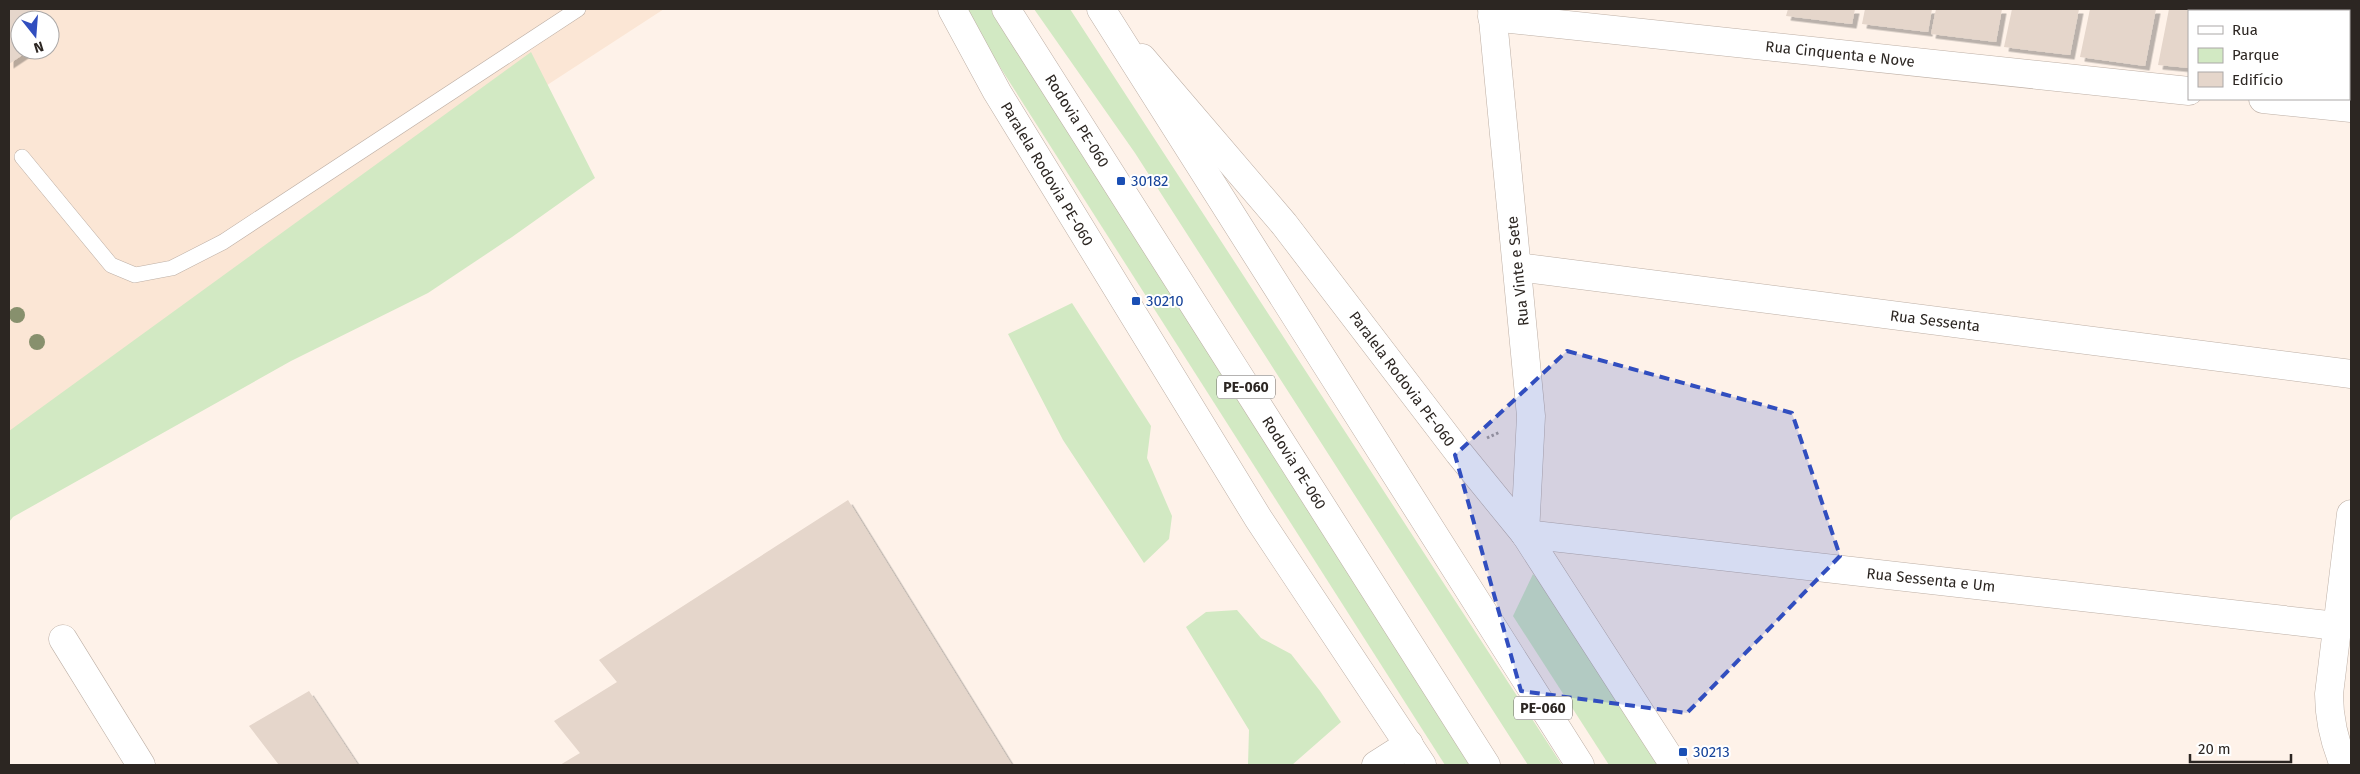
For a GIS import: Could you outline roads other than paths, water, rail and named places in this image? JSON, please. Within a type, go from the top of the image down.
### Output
[{"type":"main road","name":"Paralela Rodovia PE-060","points":[[952,9],[997,92],[1258,518],[1415,755]]},
{"type":"main road","name":"Rodovia PE-060","points":[[1006,9],[1486,765]]},
{"type":"main road","name":"Paralela Rodovia PE-060","points":[[1102,11],[1284,224],[1459,453],[1525,534],[1674,765]]},
{"type":"main road","name":"PE-060","points":[[1102,11],[1580,765]]},
{"type":"main road","name":"Rua Cinquenta e Nove","points":[[1492,13],[2188,91]]},
{"type":"main road","name":"Rua Vinte e Sete","points":[[1492,13],[1531,416],[1525,534]]},
{"type":"main road","points":[[2273,100],[2351,108]]},
{"type":"main road","name":"Rua Sessenta","points":[[1518,267],[2351,374]]},
{"type":"main road","points":[[2344,765],[2329,717],[2329,694],[2351,514]]},
{"type":"main road","name":"Rua Sessenta e Um","points":[[1525,534],[2337,626]]},
{"type":"main road","points":[[63,639],[141,765]]},
{"type":"main road","points":[[1376,765],[1415,755]]},
{"type":"lane","points":[[22,157],[111,265],[135,275],[172,268],[223,242],[578,9]]},
{"type":"place","name":"30182","points":[[1121,181]]},
{"type":"place","name":"30210","points":[[1136,301]]},
{"type":"place","name":"30213","points":[[1683,752]]}]
